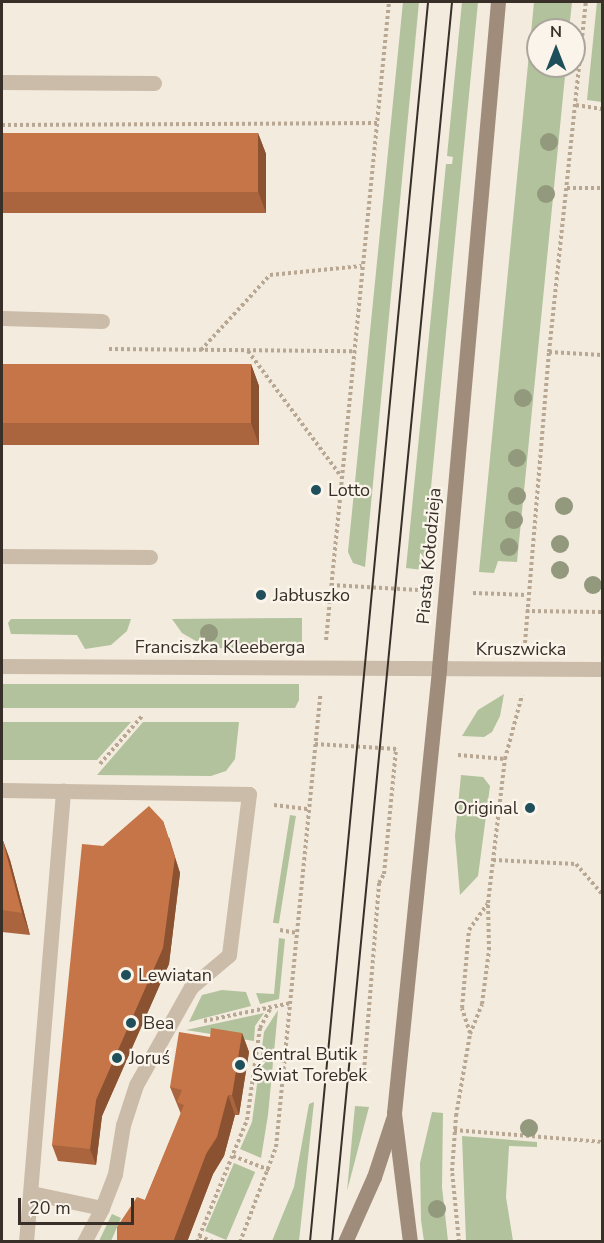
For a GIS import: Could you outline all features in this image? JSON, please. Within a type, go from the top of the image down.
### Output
[{"type":"street","name":"Piasta Kołodzieja","points":[[345,1242],[374,1177],[394,1113],[439,668],[498,2]]},
{"type":"street","points":[[2,82],[154,83]]},
{"type":"street","points":[[2,318],[102,321]]},
{"type":"street","points":[[2,556],[150,557]]},
{"type":"street","name":"Franciszka Kleeberga","points":[[2,666],[439,668]]},
{"type":"street","name":"Kruszwicka","points":[[439,668],[603,669]]},
{"type":"street","points":[[2,790],[249,794],[229,956],[191,987],[136,1085],[102,1208],[84,1242]]},
{"type":"street","points":[[26,1242],[63,791]]},
{"type":"street","name":"Piasta Kołodzieja","points":[[394,1113],[410,1242]]},
{"type":"street","points":[[31,1193],[102,1208]]},
{"type":"path","points":[[325,647],[389,2]]},
{"type":"path","points":[[525,642],[526,595],[549,352],[586,2]]},
{"type":"path","points":[[576,105],[603,109]]},
{"type":"path","points":[[2,125],[377,123]]},
{"type":"path","points":[[222,124],[223,136]]},
{"type":"path","points":[[36,125],[36,134]]},
{"type":"path","points":[[130,125],[130,133]]},
{"type":"path","points":[[567,188],[603,188]]},
{"type":"path","points":[[201,350],[270,275],[362,266]]},
{"type":"path","points":[[107,349],[354,351]]},
{"type":"path","points":[[248,351],[342,477]]},
{"type":"path","points":[[549,352],[603,355]]},
{"type":"path","points":[[331,585],[419,590]]},
{"type":"path","points":[[479,593],[526,595]]},
{"type":"path","points":[[526,611],[603,612]]},
{"type":"path","points":[[240,1242],[270,1170],[276,1147],[321,686]]},
{"type":"path","points":[[459,1242],[452,1171],[454,1130],[470,1034],[482,1004],[489,950],[488,903],[506,759],[519,720],[523,689]]},
{"type":"path","points":[[90,791],[90,776],[142,715]]},
{"type":"path","points":[[315,744],[406,750]]},
{"type":"path","points":[[363,1083],[379,883],[384,874],[396,749]]},
{"type":"path","points":[[459,755],[506,759]]},
{"type":"path","points":[[248,803],[309,809]]},
{"type":"path","points":[[494,860],[576,864],[603,894]]},
{"type":"path","points":[[470,1034],[462,1008],[469,930],[488,903]]},
{"type":"path","points":[[280,930],[297,933]]},
{"type":"path","points":[[193,1024],[291,1003]]},
{"type":"path","points":[[197,1242],[247,1120],[260,1028],[271,1007]]},
{"type":"path","points":[[454,1130],[603,1142]]},
{"type":"path","points":[[233,1156],[270,1170]]},
{"type":"path","points":[[199,1236],[213,1242]]},
{"type":"green space","points":[[403,2],[419,2],[365,567],[353,563],[348,552]]},
{"type":"green space","points":[[462,2],[478,2],[423,570],[406,568],[446,164],[452,164],[453,157],[447,156]]},
{"type":"green space","points":[[534,2],[572,2],[570,18],[532,18]]},
{"type":"green space","points":[[597,2],[602,2],[602,102],[587,100]]},
{"type":"green space","points":[[527,78],[565,78],[517,562],[498,561],[494,573],[479,572]]},
{"type":"green space","points":[[302,618],[302,649],[208,648],[182,633],[172,619]]},
{"type":"green space","points":[[11,619],[131,619],[127,631],[111,645],[85,649],[77,635],[11,634],[8,623]]},
{"type":"green space","points":[[2,684],[299,684],[299,700],[295,708],[2,708]]},
{"type":"green space","points":[[504,694],[500,716],[492,732],[484,737],[462,736],[478,710]]},
{"type":"green space","points":[[2,722],[131,722],[97,760],[2,760]]},
{"type":"green space","points":[[143,722],[239,722],[235,759],[226,771],[211,776],[97,775]]},
{"type":"green space","points":[[461,775],[483,777],[490,786],[478,876],[460,895],[455,836]]},
{"type":"green space","points":[[290,815],[296,816],[279,924],[273,923]]},
{"type":"green space","points":[[279,938],[285,939],[279,999],[260,1004],[256,993],[274,994]]},
{"type":"green space","points":[[222,990],[246,992],[251,1006],[189,1022],[202,995]]},
{"type":"green space","points":[[278,1010],[268,1115],[261,1158],[240,1149],[252,1122],[264,1032]]},
{"type":"green space","points":[[264,1013],[255,1026],[254,1041],[186,1030]]},
{"type":"green space","points":[[314,1102],[299,1241],[272,1241],[294,1187],[309,1104]]},
{"type":"green space","points":[[355,1106],[369,1107],[347,1191]]},
{"type":"green space","points":[[432,1112],[443,1113],[442,1187],[448,1241],[424,1241],[421,1220],[420,1163]]},
{"type":"green space","points":[[462,1136],[537,1142],[537,1147],[509,1146],[506,1197],[513,1241],[466,1241]]},
{"type":"green space","points":[[234,1163],[255,1172],[226,1240],[205,1231]]},
{"type":"green space","points":[[112,1214],[121,1218],[111,1241],[99,1241]]},
{"type":"building","points":[[2,133],[258,133],[258,192],[2,192]]},
{"type":"building","points":[[2,364],[251,364],[251,423],[2,423]]},
{"type":"building","points":[[149,806],[163,821],[175,857],[163,948],[96,1100],[90,1149],[52,1145],[82,844],[103,846]]},
{"type":"building","points":[[2,838],[22,913],[2,910]]},
{"type":"building","points":[[211,1028],[242,1033],[232,1095],[228,1095],[217,1137],[206,1154],[173,1242],[117,1242],[117,1227],[137,1197],[145,1200],[184,1105],[177,1102],[182,1090],[170,1087],[179,1032],[210,1037]]},
{"type":"tram line","points":[[310,1242],[428,2]]},
{"type":"tram line","points":[[332,1242],[452,2]]},
{"type":"place","name":"Lotto","points":[[316,490]]},
{"type":"place","name":"Jabłuszko","points":[[261,595]]},
{"type":"place","name":"Original","points":[[530,808]]},
{"type":"place","name":"Lewiatan","points":[[126,975]]},
{"type":"place","name":"Bea","points":[[131,1023]]},
{"type":"place","name":"Joruś","points":[[117,1058]]},
{"type":"place","name":"Central Butik Świat Torebek","points":[[240,1065]]}]
